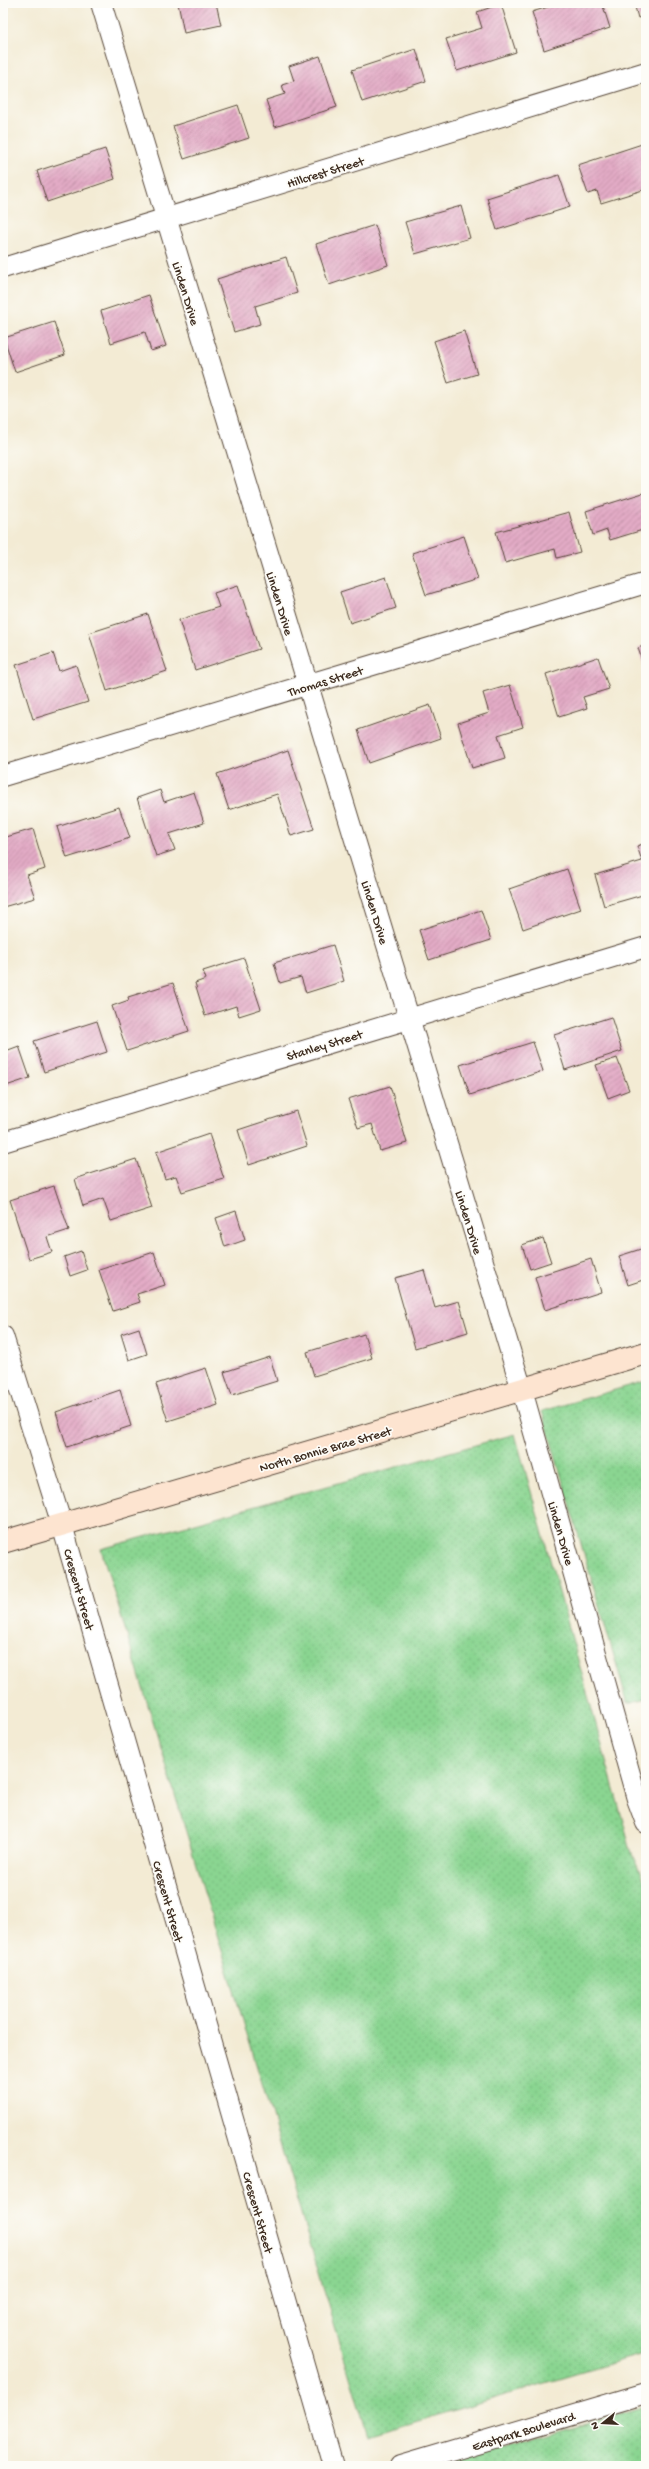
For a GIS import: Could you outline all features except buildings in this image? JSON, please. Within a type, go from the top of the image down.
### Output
[{"type":"main road","name":"North Bonnie Brae Street","points":[[3,1542],[646,1353]]},
{"type":"street","name":"Linden Drive","points":[[101,3],[165,220],[522,1390],[637,1799],[646,1823]]},
{"type":"street","name":"Hillcrest Street","points":[[3,268],[165,220],[646,72]]},
{"type":"street","name":"Thomas Street","points":[[3,776],[646,583]]},
{"type":"street","name":"Stanley Street","points":[[3,1142],[646,946]]},
{"type":"street","name":"Crescent Street","points":[[3,1336],[62,1525],[334,2466]]},
{"type":"street","name":"Eastpark Boulevard","points":[[400,2466],[646,2393]]},
{"type":"green space","points":[[646,1381],[646,1699],[628,1704],[542,1411]]},
{"type":"green space","points":[[515,1434],[633,1857],[646,1884],[646,2353],[368,2436],[101,1549]]},
{"type":"green space","points":[[646,2406],[646,2466],[445,2466]]}]
